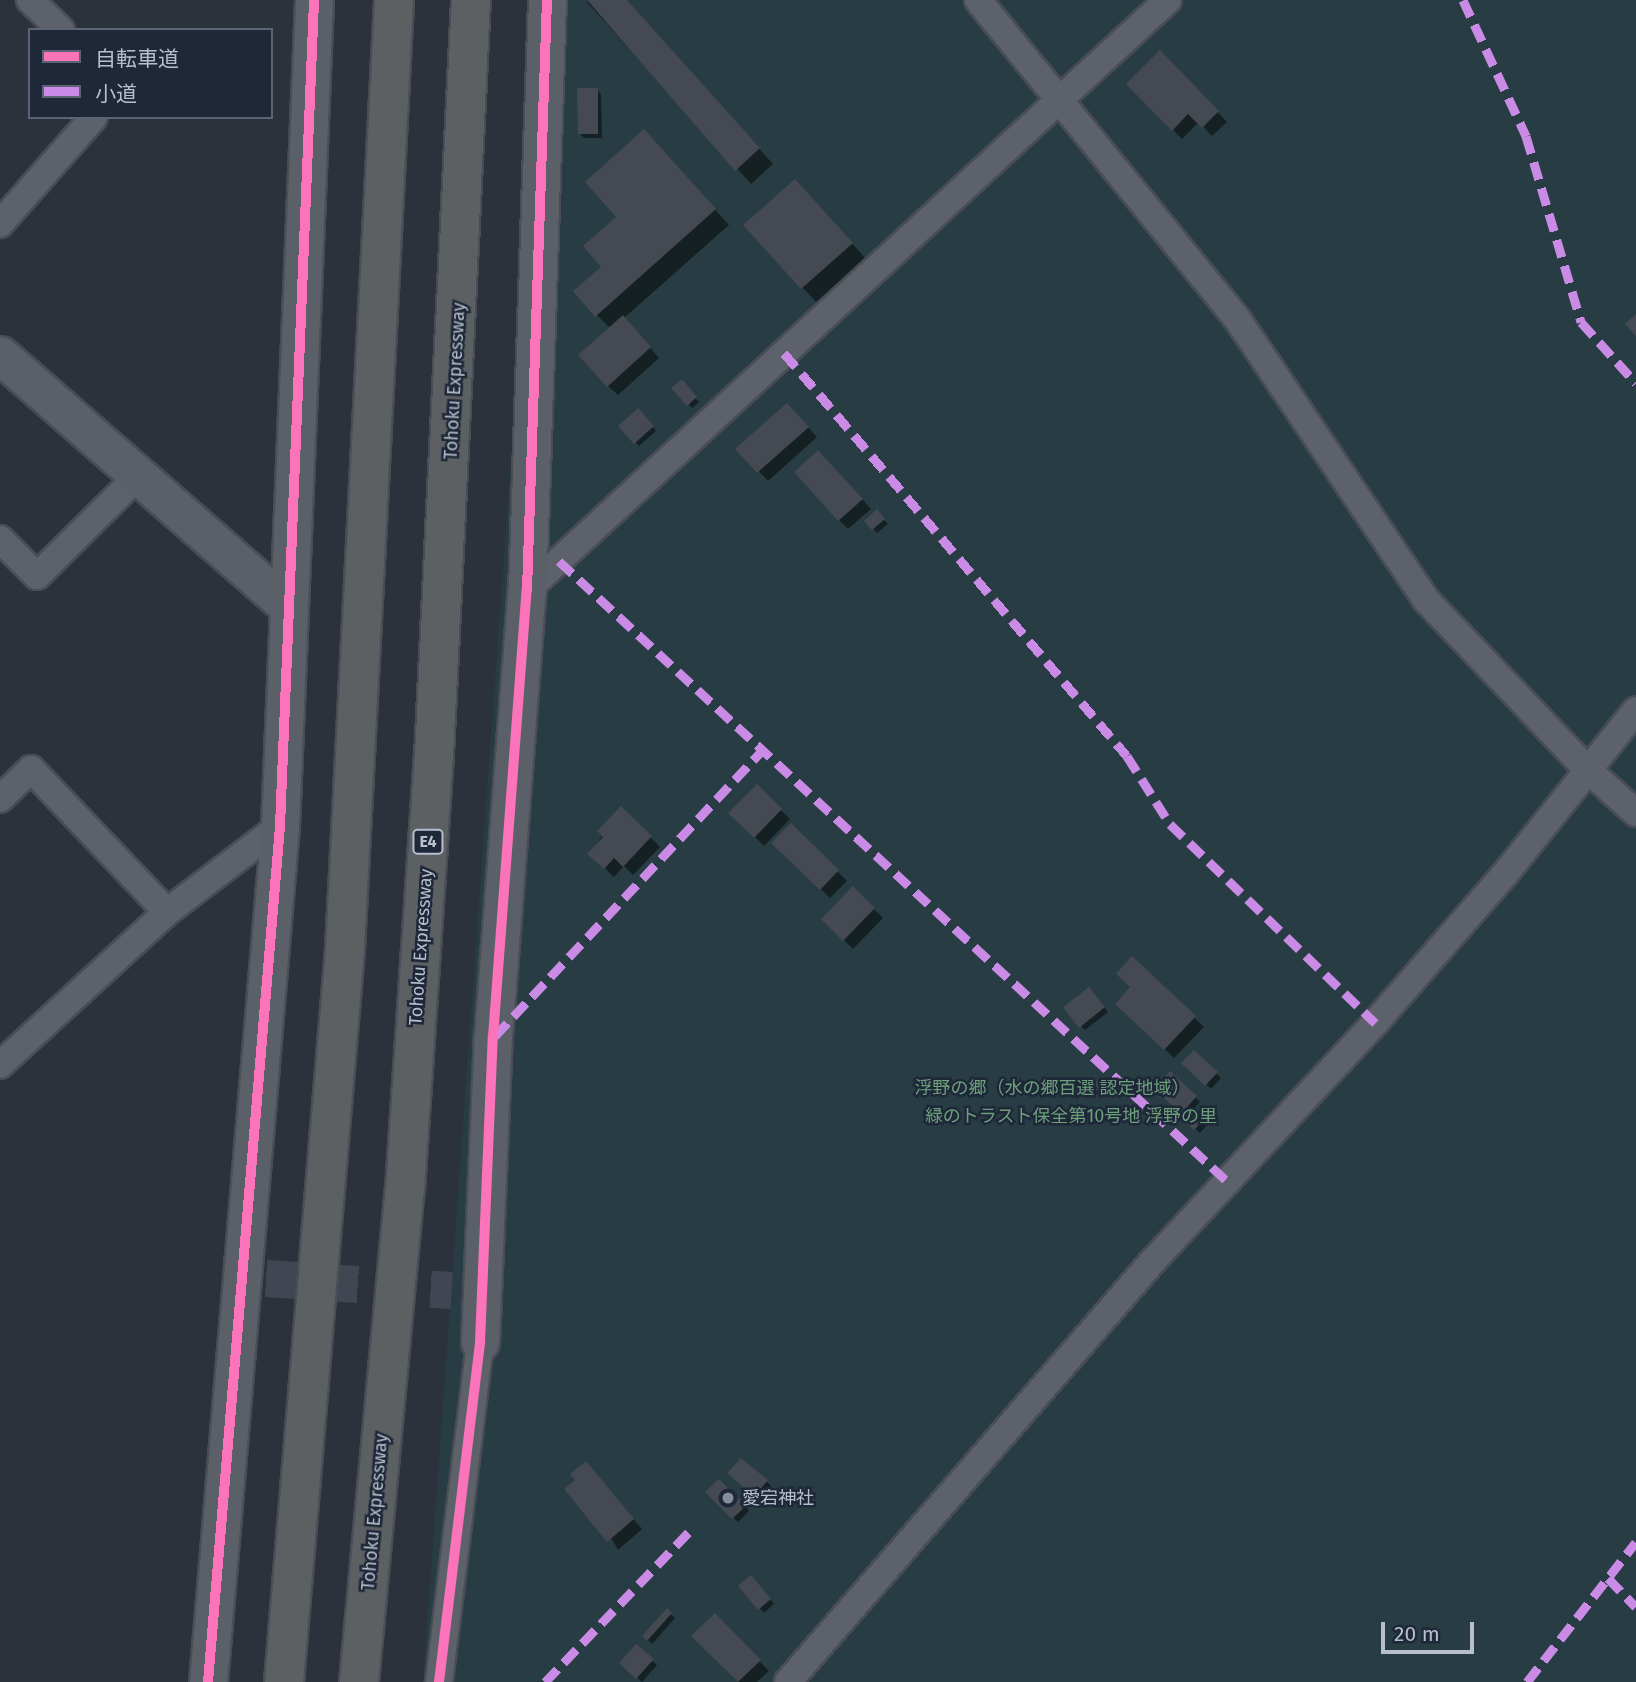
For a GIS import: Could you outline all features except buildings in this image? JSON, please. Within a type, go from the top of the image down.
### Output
[{"type":"highway","points":[[284,1682],[345,949],[394,0]]},
{"type":"highway","name":"Tohoku Expressway","points":[[359,1682],[405,1190],[456,388],[471,0]]},
{"type":"street","points":[[30,0],[59,28]]},
{"type":"street","points":[[208,1682],[256,1278],[289,607],[314,0]]},
{"type":"street","points":[[439,1682],[480,1342],[467,1291],[493,1037],[527,590],[547,0]]},
{"type":"street","points":[[978,0],[1238,320],[1426,600],[1586,768],[1636,813]]},
{"type":"street","points":[[527,590],[1058,98],[1168,0]]},
{"type":"street","points":[[0,223],[92,119]]},
{"type":"street","points":[[0,355],[289,607]]},
{"type":"street","points":[[0,540],[37,576],[138,476]]},
{"type":"street","points":[[788,1682],[1153,1261],[1445,943],[1506,873],[1586,768],[1636,710]]},
{"type":"street","points":[[0,799],[31,769],[167,912]]},
{"type":"street","points":[[0,1065],[167,912],[279,826]]},
{"type":"green space","name":"緑のトラスト保全第10号地 浮野の里","points":[[544,0],[1636,0],[1636,1682],[423,1682]]},
{"type":"tunnel","points":[[266,1278],[452,1290]]},
{"type":"marked path","points":[[1463,0],[1526,136],[1581,322],[1636,383]]},
{"type":"marked path","points":[[784,353],[1127,756],[1170,824],[1375,1023]]},
{"type":"marked path","points":[[559,561],[1227,1181]]},
{"type":"marked path","points":[[495,1036],[763,750]]},
{"type":"marked path","points":[[545,1682],[690,1531]]},
{"type":"marked path","points":[[1527,1682],[1636,1542]]},
{"type":"marked path","points":[[1608,1578],[1636,1607]]},
{"type":"cycle path","points":[[208,1682],[280,826],[314,0]]},
{"type":"cycle path","points":[[439,1682],[480,1342],[493,1037],[527,590],[547,0]]},
{"type":"place","name":"愛宕神社","points":[[728,1498]]},
{"type":"park label","name":"浮野の郷（水の郷百選 認定地域）","points":[[1052,1088]]}]
